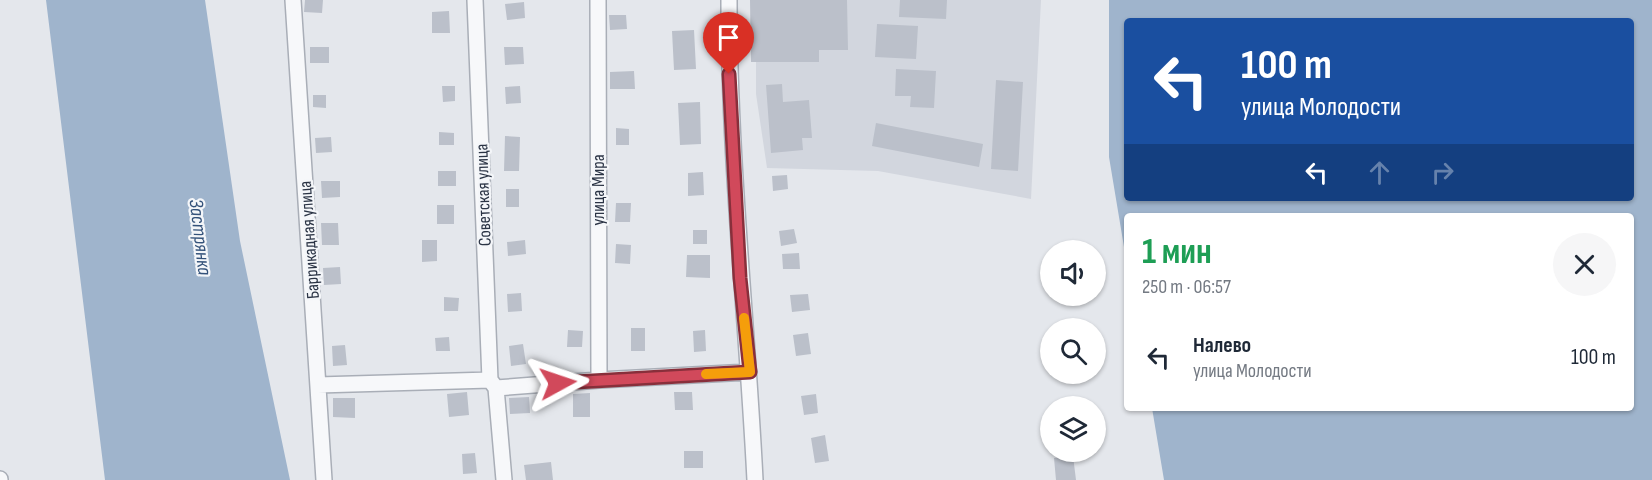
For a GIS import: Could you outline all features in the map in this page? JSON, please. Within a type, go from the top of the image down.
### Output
[{"type":"street","name":"Баррикадная улица","points":[[293,0],[324,480]]},
{"type":"street","name":"Советская улица","points":[[475,0],[493,384],[504,480]]},
{"type":"street","name":"улица Мира","points":[[598,0],[599,380]]},
{"type":"street","points":[[729,0],[729,74],[740,266],[750,372],[755,480]]},
{"type":"street","points":[[318,385],[493,384],[750,372]]},
{"type":"shaded area","points":[[756,0],[1041,0],[1031,199],[878,171],[767,168],[756,94]]},
{"type":"water","name":"Застрянка","points":[[46,0],[205,0],[240,241],[290,480],[105,480]]},
{"type":"water","points":[[1109,0],[1652,0],[1652,480],[1164,480],[1152,411],[1634,411],[1634,213],[1124,213],[1124,247],[1109,157]]},
{"type":"building","points":[[305,0],[323,0],[322,13],[304,12]]},
{"type":"building","points":[[750,0],[847,0],[848,50],[819,50],[819,62],[751,62]]},
{"type":"building","points":[[900,0],[947,0],[946,19],[899,17]]},
{"type":"building","points":[[524,2],[525,18],[507,20],[505,4]]},
{"type":"building","points":[[449,11],[450,33],[432,33],[432,12]]},
{"type":"building","points":[[609,15],[626,15],[627,29],[610,30]]},
{"type":"building","points":[[877,24],[918,26],[916,59],[875,57]]},
{"type":"building","points":[[694,30],[696,69],[674,70],[672,31]]},
{"type":"building","points":[[310,47],[329,47],[329,63],[310,63]]},
{"type":"building","points":[[504,47],[523,47],[524,64],[505,65]]},
{"type":"building","points":[[896,69],[936,71],[934,108],[910,107],[911,96],[895,96]]},
{"type":"building","points":[[634,71],[635,89],[610,89],[610,72]]},
{"type":"building","points":[[996,80],[1023,82],[1018,171],[991,169]]},
{"type":"building","points":[[782,84],[783,102],[809,100],[812,138],[802,138],[803,150],[771,153],[766,85]]},
{"type":"building","points":[[442,86],[455,86],[455,101],[443,102]]},
{"type":"building","points":[[520,86],[521,103],[506,104],[505,87]]},
{"type":"building","points":[[313,95],[326,95],[326,108],[313,107]]},
{"type":"building","points":[[700,102],[701,144],[680,145],[678,103]]},
{"type":"building","points":[[876,123],[983,144],[979,167],[872,146]]},
{"type":"building","points":[[616,128],[629,129],[629,145],[616,145]]},
{"type":"building","points":[[439,132],[454,133],[454,145],[439,145]]},
{"type":"building","points":[[505,136],[520,137],[519,171],[504,171]]},
{"type":"building","points":[[331,137],[332,152],[316,153],[315,138]]},
{"type":"building","points":[[438,171],[456,171],[456,186],[438,186]]},
{"type":"building","points":[[703,172],[704,195],[688,196],[688,173]]},
{"type":"building","points":[[787,175],[788,189],[773,191],[772,176]]},
{"type":"building","points":[[321,181],[340,181],[340,197],[322,198]]},
{"type":"building","points":[[506,189],[519,189],[519,207],[506,207]]},
{"type":"building","points":[[616,203],[631,203],[630,222],[615,222]]},
{"type":"building","points":[[437,205],[454,205],[454,224],[437,224]]},
{"type":"building","points":[[321,223],[338,223],[339,245],[322,245]]},
{"type":"building","points":[[794,229],[797,243],[781,246],[779,231]]},
{"type":"building","points":[[693,230],[707,230],[707,244],[693,244]]},
{"type":"building","points":[[422,240],[437,240],[437,261],[422,262]]},
{"type":"building","points":[[525,240],[526,254],[508,256],[507,242]]},
{"type":"building","points":[[616,244],[631,245],[630,264],[615,263]]},
{"type":"building","points":[[799,253],[800,269],[783,269],[782,254]]},
{"type":"building","points":[[687,255],[710,255],[710,278],[686,277]]},
{"type":"building","points":[[340,267],[341,284],[324,285],[323,268]]},
{"type":"building","points":[[521,293],[522,311],[508,312],[507,294]]},
{"type":"building","points":[[808,294],[810,310],[792,312],[790,295]]},
{"type":"building","points":[[444,297],[459,298],[458,311],[444,311]]},
{"type":"building","points":[[631,328],[645,328],[645,351],[631,351]]},
{"type":"building","points":[[568,330],[583,331],[582,347],[567,347]]},
{"type":"building","points":[[705,330],[706,351],[694,352],[693,331]]},
{"type":"building","points":[[808,333],[811,354],[796,356],[793,335]]},
{"type":"building","points":[[449,337],[450,351],[436,351],[435,338]]},
{"type":"building","points":[[523,344],[526,364],[511,366],[509,346]]},
{"type":"building","points":[[345,345],[347,365],[333,366],[332,346]]},
{"type":"building","points":[[467,392],[469,415],[449,417],[447,394]]},
{"type":"building","points":[[674,392],[692,392],[693,410],[675,410]]},
{"type":"building","points":[[590,393],[590,417],[573,417],[573,394]]},
{"type":"building","points":[[816,394],[818,413],[804,415],[801,396]]},
{"type":"building","points":[[529,397],[530,413],[510,414],[509,398]]},
{"type":"building","points":[[333,398],[355,398],[355,418],[333,417]]},
{"type":"building","points":[[825,435],[829,461],[815,463],[811,438]]},
{"type":"building","points":[[684,451],[703,451],[703,468],[684,468]]},
{"type":"building","points":[[475,453],[477,473],[463,474],[462,454]]},
{"type":"building","points":[[551,462],[553,480],[526,480],[524,465]]},
{"type":"building","points":[[1054,462],[1074,462],[1076,480],[1056,480]]},
{"type":"slow traffic","points":[[706,374],[750,372],[744,318]]},
{"type":"route","points":[[558,383],[750,372],[740,278],[729,74]]}]
